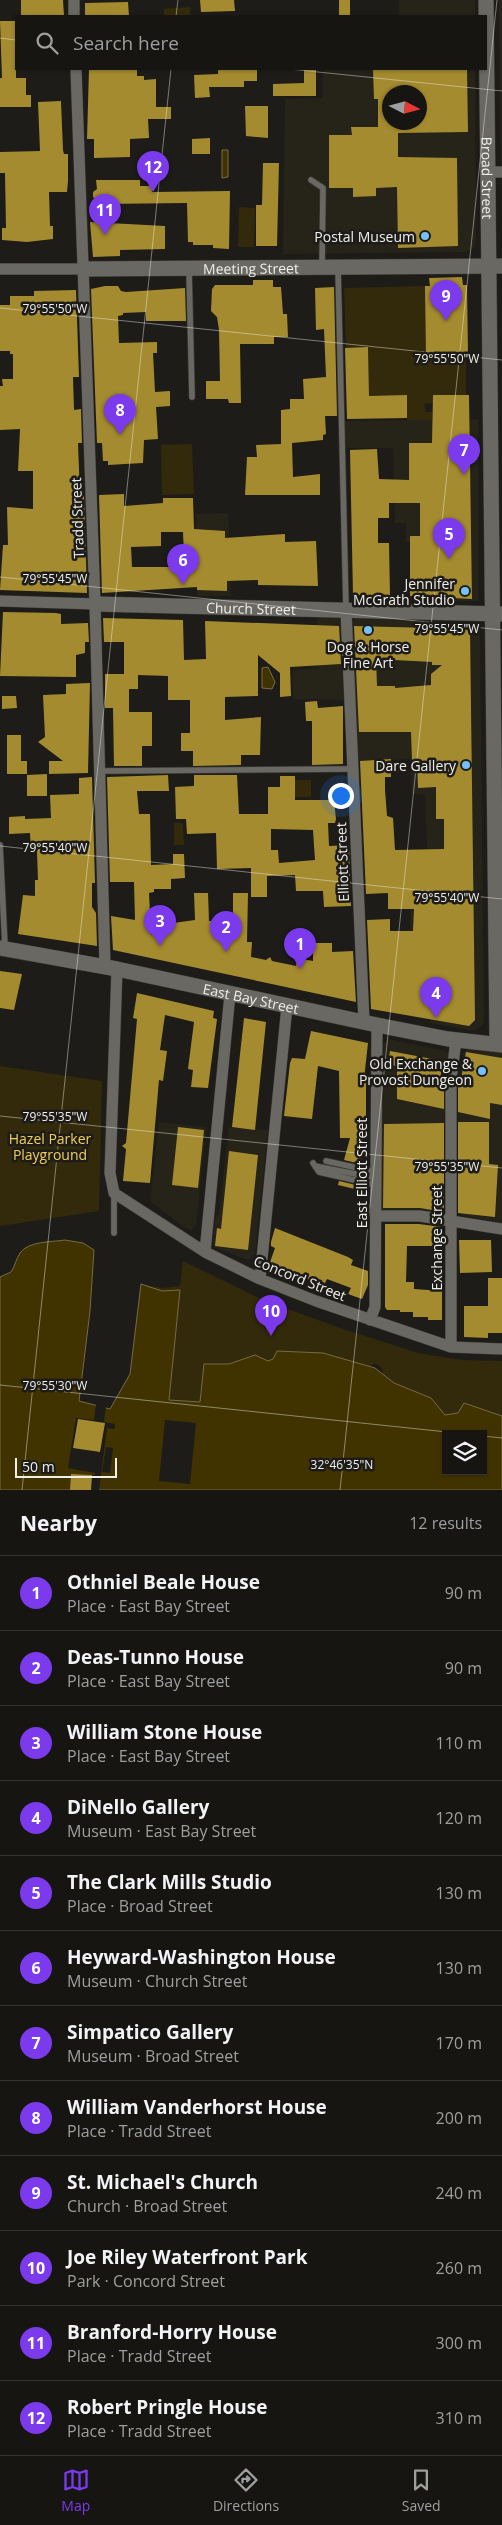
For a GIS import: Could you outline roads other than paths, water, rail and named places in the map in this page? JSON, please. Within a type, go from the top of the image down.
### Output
[{"type":"street","points":[[74,0],[74,15]]},
{"type":"street","name":"Broad Street","points":[[486,0],[486,15]]},
{"type":"street","name":"Broad Street","points":[[487,59],[496,172],[499,1044]]},
{"type":"street","name":"Tradd Street","points":[[76,70],[100,770],[111,968],[113,1188]]},
{"type":"street","name":"Meeting Street","points":[[0,269],[496,266]]},
{"type":"street","name":"Church Street","points":[[0,600],[497,614]]},
{"type":"street","name":"Elliott Street","points":[[346,611],[353,769],[370,1024]]},
{"type":"street","name":"East Bay Street","points":[[3,948],[111,968],[370,1024],[456,1040],[499,1044]]},
{"type":"street","points":[[204,1252],[230,994]]},
{"type":"street","points":[[260,1280],[287,1006]]},
{"type":"street","name":"East Elliott Street","points":[[370,1024],[376,1179],[376,1307],[370,1320]]},
{"type":"street","name":"Exchange Street","points":[[451,1347],[451,1080],[456,1040]]},
{"type":"street","name":"Concord Street","points":[[113,1188],[204,1252],[260,1280],[451,1347],[502,1349]]},
{"type":"street","points":[[376,1216],[411,1216],[502,1230]]},
{"type":"lane","points":[[311,180],[323,188],[322,267]]},
{"type":"lane","points":[[338,267],[346,611]]},
{"type":"lane","points":[[189,268],[192,397]]},
{"type":"lane","points":[[100,770],[353,769]]},
{"type":"lane","points":[[0,845],[3,948]]},
{"type":"lane","points":[[326,1161],[376,1179]]},
{"type":"lane","points":[[314,1164],[319,1172],[376,1179]]},
{"type":"lane","points":[[113,1188],[114,1233]]},
{"type":"place","name":"Robert Pringle House","points":[[153,192]]},
{"type":"place","name":"Branford-Horry House","points":[[105,235]]},
{"type":"place","name":"Postal Museum","points":[[425,236]]},
{"type":"place","name":"St. Michael's Church","points":[[446,321]]},
{"type":"place","name":"William Vanderhorst House","points":[[120,435]]},
{"type":"place","name":"Simpatico Gallery","points":[[464,475]]},
{"type":"place","name":"The Clark Mills Studio","points":[[449,559]]},
{"type":"place","name":"Heyward-Washington House","points":[[183,585]]},
{"type":"place","name":"Jennifer McGrath Studio","points":[[465,591]]},
{"type":"place","name":"Dog & Horse Fine Art","points":[[368,630]]},
{"type":"place","name":"Dare Gallery","points":[[466,765]]},
{"type":"place","name":"William Stone House","points":[[160,946]]},
{"type":"place","name":"Deas-Tunno House","points":[[226,952]]},
{"type":"place","name":"Othniel Beale House","points":[[300,969]]},
{"type":"place","name":"DiNello Gallery","points":[[436,1018]]},
{"type":"place","name":"Old Exchange & Provost Dungeon","points":[[482,1071]]},
{"type":"place","name":"Joe Riley Waterfront Park","points":[[271,1336]]},
{"type":"park label","name":"Hazel Parker Playground","points":[[50,1146]]}]
